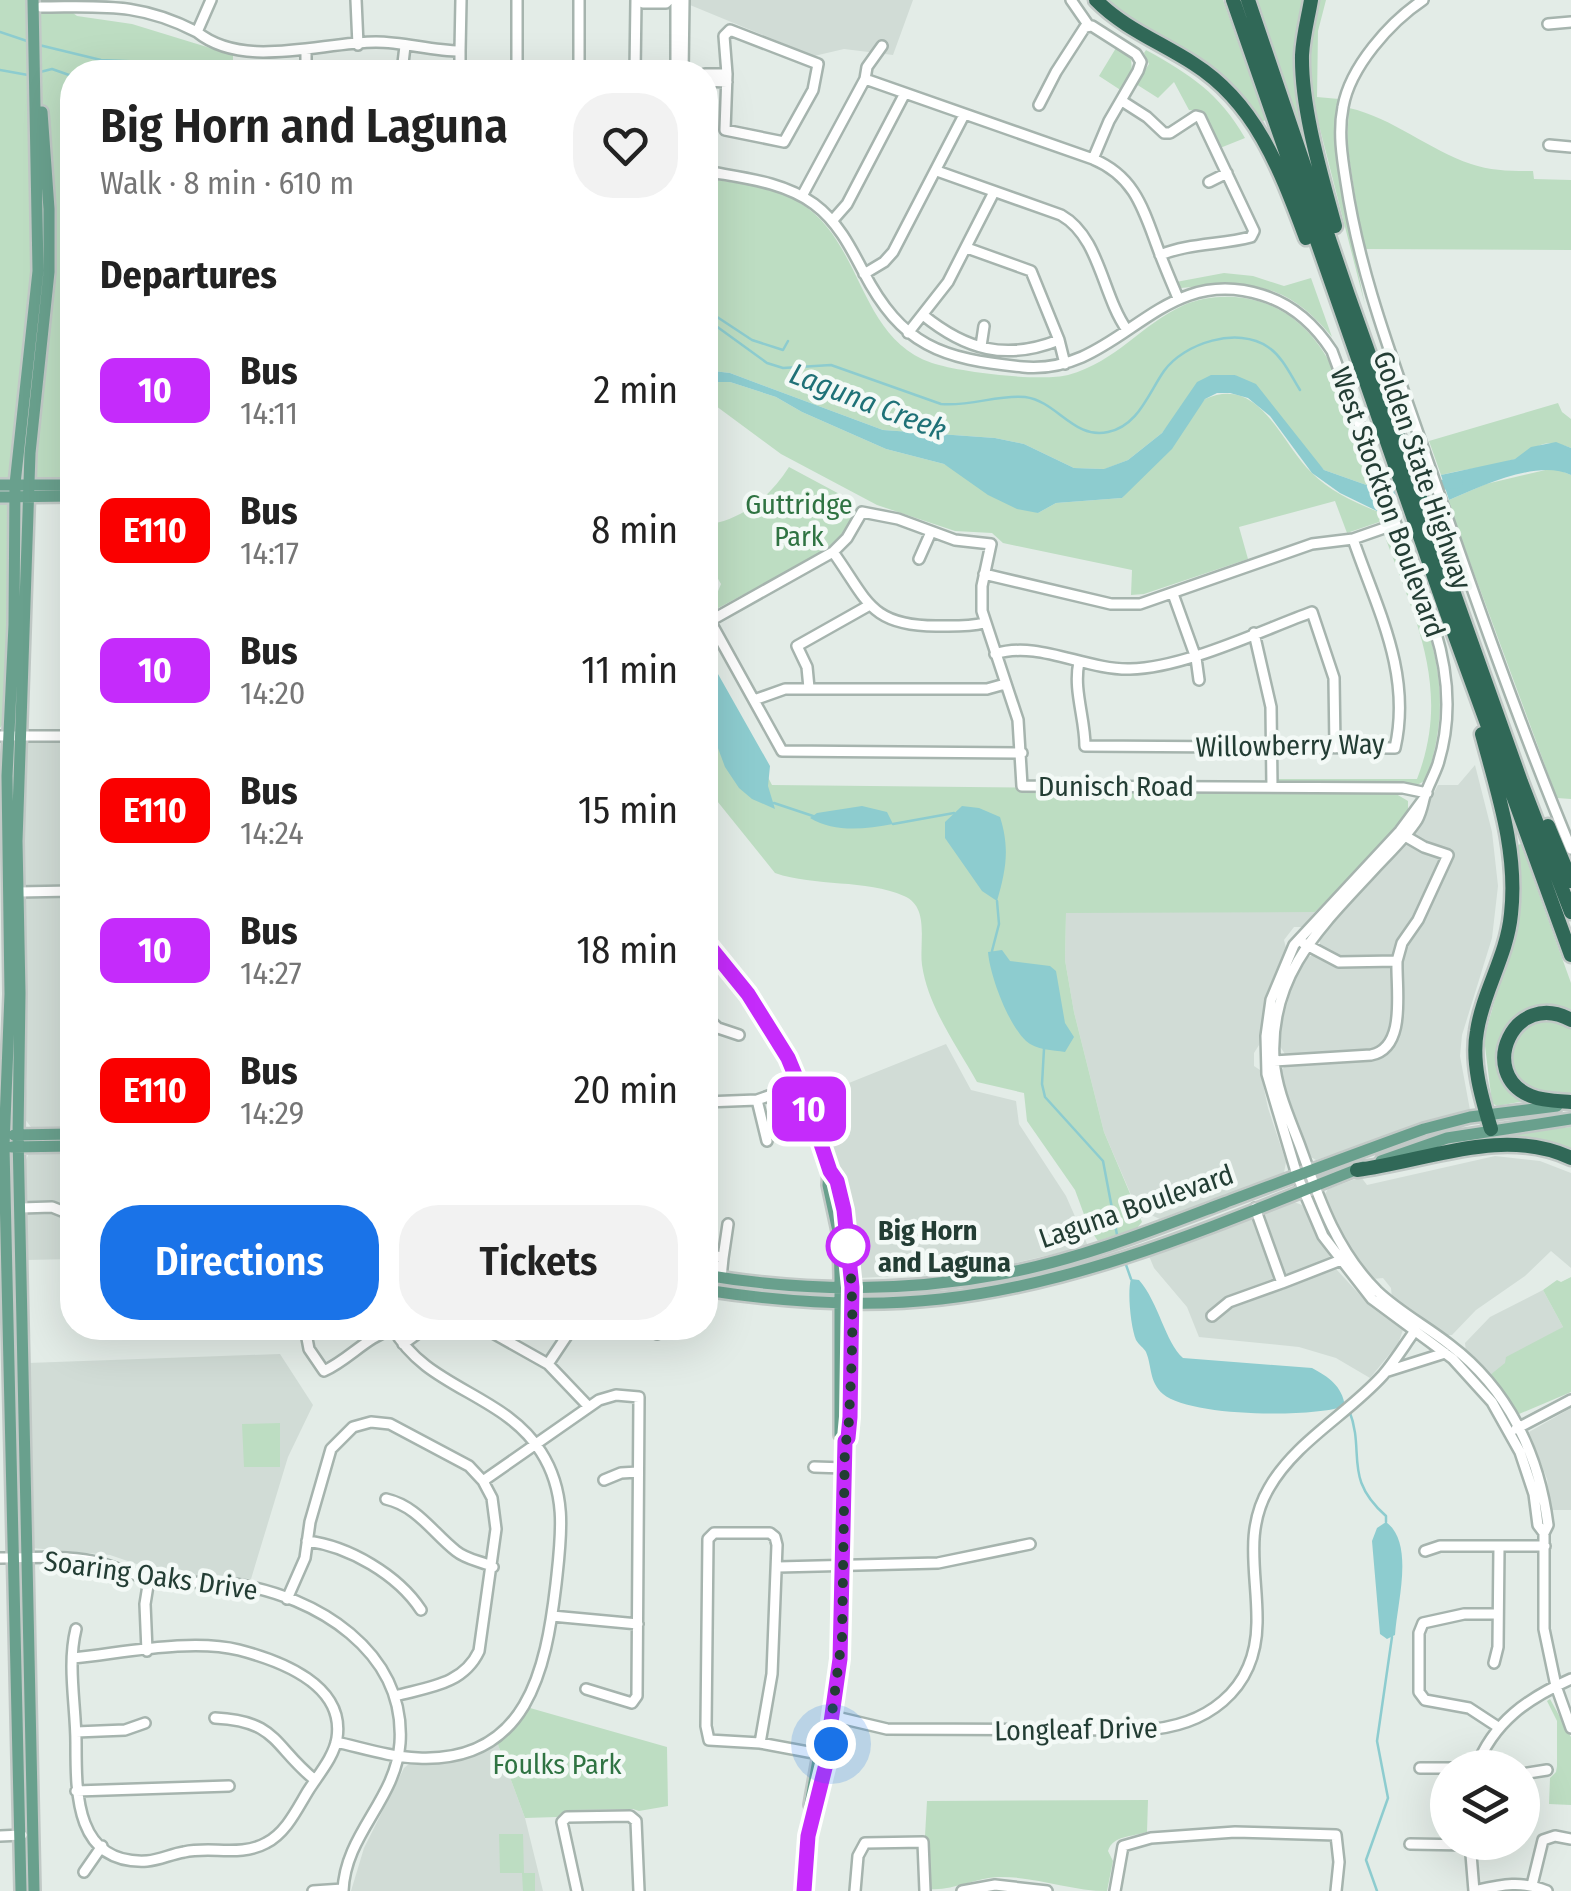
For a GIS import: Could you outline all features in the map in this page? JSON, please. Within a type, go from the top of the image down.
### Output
[{"type":"highway","points":[[1096,0],[1108,12],[1215,78],[1252,119],[1270,149],[1375,408]]},
{"type":"highway","name":"Golden State Highway","points":[[1233,0],[1375,408],[1388,425]]},
{"type":"highway","name":"Golden State Highway","points":[[1248,0],[1388,425],[1571,912]]},
{"type":"highway","points":[[1312,0],[1302,50],[1304,81],[1323,179],[1349,278],[1348,294]]},
{"type":"highway","name":"Golden State Highway","points":[[1420,514],[1480,704],[1571,955]]},
{"type":"highway","points":[[1480,704],[1480,728],[1511,845],[1514,874],[1506,944],[1476,1032],[1476,1056],[1489,1122]]},
{"type":"highway","points":[[1502,728],[1529,779],[1571,881]]},
{"type":"highway","points":[[1571,1020],[1547,1012],[1520,1022],[1510,1033],[1504,1062],[1509,1076],[1530,1096],[1571,1104]]},
{"type":"highway","points":[[1358,1170],[1403,1164],[1472,1146],[1502,1144],[1531,1146],[1571,1158]]},
{"type":"main road","points":[[34,1891],[27,1835],[20,1558],[21,1208],[8,1141],[10,994],[4,866],[22,490],[38,271],[38,2]]},
{"type":"main road","points":[[0,484],[60,495]]},
{"type":"main road","points":[[0,497],[60,486]]},
{"type":"main road","points":[[9,737],[19,892],[4,1259],[20,1558]]},
{"type":"main road","points":[[8,825],[13,884],[19,892]]},
{"type":"main road","points":[[718,957],[762,1013],[800,1084],[830,1171],[828,1185],[846,1287],[850,1417],[845,1441],[840,1659],[829,1736],[819,1754],[810,1799],[804,1891]]},
{"type":"main road","name":"Laguna Boulevard","points":[[718,1277],[846,1287],[924,1284],[1026,1268],[1129,1240],[1424,1129],[1489,1122],[1571,1104]]},
{"type":"main road","points":[[1489,1122],[1571,1119]]},
{"type":"main road","name":"Laguna Boulevard","points":[[718,1291],[846,1304],[980,1294],[1052,1279],[1111,1262],[1489,1122]]},
{"type":"main road","points":[[8,1141],[60,1135]]},
{"type":"main road","points":[[8,1141],[60,1145]]},
{"type":"main road","points":[[980,1294],[988,1285],[1015,1279],[1026,1268]]},
{"type":"main road","points":[[845,1441],[840,1435],[846,1304]]},
{"type":"main road","points":[[841,1381],[846,1414],[850,1417]]},
{"type":"main road","points":[[812,1814],[831,1744],[829,1736]]},
{"type":"main road","points":[[819,1754],[823,1759],[820,1792]]},
{"type":"main road","points":[[21,1891],[27,1835]]},
{"type":"street","points":[[197,32],[211,0]]},
{"type":"street","points":[[356,0],[358,45]]},
{"type":"street","points":[[460,0],[460,60]]},
{"type":"street","points":[[516,60],[517,0]]},
{"type":"street","points":[[579,0],[579,60]]},
{"type":"street","points":[[636,60],[638,0],[672,0],[678,60]]},
{"type":"street","points":[[680,60],[684,0]]},
{"type":"street","points":[[1071,0],[1089,26],[1136,54],[1141,62],[1094,159]]},
{"type":"street","points":[[1422,0],[1413,4],[1354,74],[1344,99],[1340,135],[1348,200],[1362,264],[1439,494],[1571,849]]},
{"type":"street","points":[[38,2],[137,8],[164,16],[233,50],[306,50],[342,42],[373,42],[460,51]]},
{"type":"street","points":[[1548,24],[1571,22]]},
{"type":"street","points":[[1040,105],[1056,72],[1089,26]]},
{"type":"street","points":[[730,30],[818,64],[813,90],[781,143],[724,130],[727,78],[724,36],[730,30]]},
{"type":"street","points":[[403,60],[405,46]]},
{"type":"street","points":[[802,196],[865,80],[867,67],[882,46]]},
{"type":"street","points":[[306,50],[306,60]]},
{"type":"street","points":[[718,76],[727,78]]},
{"type":"street","points":[[718,80],[727,78]]},
{"type":"street","points":[[865,80],[1094,159],[1118,173],[1144,208],[1178,298]]},
{"type":"street","points":[[832,220],[848,204],[904,95]]},
{"type":"street","points":[[1122,101],[1152,120],[1164,133],[1196,116],[1200,118],[1253,234],[1160,255]]},
{"type":"street","points":[[864,274],[893,252],[964,116]]},
{"type":"street","points":[[1550,145],[1571,147]]},
{"type":"street","points":[[937,171],[1061,215],[1076,225],[1127,330]]},
{"type":"street","name":"West Stockton Boulevard","points":[[718,173],[768,182],[802,196],[832,220],[884,308],[908,333],[932,348],[958,357],[1022,367],[1065,364],[1102,348],[1178,298],[1212,290],[1238,290],[1274,299],[1297,312],[1332,350],[1436,630],[1446,678],[1444,740],[1422,810],[1406,836],[1302,942],[1282,992],[1274,1060],[1303,1173]]},
{"type":"street","points":[[1209,182],[1227,173]]},
{"type":"street","points":[[908,333],[948,282],[994,192]]},
{"type":"street","points":[[967,248],[1031,270],[1065,364]]},
{"type":"street","points":[[923,315],[954,340],[981,346],[1024,352],[1059,340]]},
{"type":"street","points":[[981,346],[984,326]]},
{"type":"street","points":[[718,617],[833,552],[862,512],[898,519],[954,540],[991,544],[984,574],[1122,605],[1173,594],[1312,544],[1353,539],[1396,524]]},
{"type":"street","points":[[919,559],[931,532]]},
{"type":"street","name":"Willowberry Way","points":[[1079,662],[1077,688],[1084,714],[1085,746],[1394,748],[1401,692],[1394,656],[1353,539]]},
{"type":"street","points":[[833,552],[868,606],[882,617],[903,625],[984,623]]},
{"type":"street","name":"Dunisch Road","points":[[984,574],[984,623],[1018,720],[1022,786],[1403,788],[1425,796]]},
{"type":"street","points":[[1173,594],[1200,680]]},
{"type":"street","points":[[809,688],[807,667],[797,646],[868,606]]},
{"type":"street","points":[[994,654],[1026,650],[1132,669],[1160,666],[1312,612],[1334,678],[1335,748]]},
{"type":"street","points":[[1254,633],[1269,692],[1272,787]]},
{"type":"street","points":[[718,635],[782,751],[1022,752]]},
{"type":"street","points":[[754,700],[778,690],[809,688],[987,689],[1006,684]]},
{"type":"street","points":[[1152,734],[1152,747]]},
{"type":"street","points":[[9,737],[60,736]]},
{"type":"street","name":"West Stockton Boulevard","points":[[1303,1173],[1267,1074],[1266,1049],[1274,989],[1302,942],[1400,831],[1425,796]]},
{"type":"street","points":[[1274,1060],[1360,1056],[1385,1051],[1394,1037],[1396,962],[1448,855],[1406,836]]},
{"type":"street","points":[[19,892],[60,891]]},
{"type":"street","points":[[1302,942],[1330,959],[1348,964],[1396,962]]},
{"type":"street","points":[[718,1026],[738,1036]]},
{"type":"street","points":[[718,1102],[757,1100],[800,1084]]},
{"type":"street","points":[[757,1100],[767,1142]]},
{"type":"street","points":[[1303,1173],[1323,1236],[1339,1260],[1398,1315],[1406,1315],[1470,1362],[1500,1396],[1544,1494],[1548,1525],[1544,1533],[1544,1630],[1556,1686],[1571,1728]]},
{"type":"street","points":[[1309,1189],[1358,1277]]},
{"type":"street","points":[[21,1208],[60,1210]]},
{"type":"street","points":[[1255,1208],[1282,1283]]},
{"type":"street","points":[[721,1278],[728,1224]]},
{"type":"street","points":[[718,1256],[723,1258]]},
{"type":"street","points":[[1212,1316],[1229,1302],[1339,1260]]},
{"type":"street","points":[[1376,1296],[1480,1386],[1515,1430]]},
{"type":"street","name":"Longleaf Drive","points":[[832,1716],[887,1729],[1056,1730],[1166,1729],[1200,1718],[1238,1685],[1254,1648],[1257,1618],[1252,1542],[1261,1503],[1281,1470],[1388,1368],[1414,1332]]},
{"type":"street","points":[[307,1340],[324,1371],[368,1340]]},
{"type":"street","points":[[336,1742],[427,1758],[460,1753],[503,1730],[526,1704],[538,1681],[552,1616],[562,1513],[556,1484],[537,1446],[502,1410],[438,1377],[400,1340]]},
{"type":"street","points":[[403,1344],[408,1340]]},
{"type":"street","points":[[507,1340],[548,1364],[589,1407]]},
{"type":"street","points":[[548,1364],[564,1340]]},
{"type":"street","name":"Longleaf Drive","points":[[1388,1368],[1442,1350]]},
{"type":"street","points":[[483,1482],[589,1407],[616,1394],[639,1397],[635,1701],[624,1703],[586,1689]]},
{"type":"street","points":[[1515,1430],[1571,1400]]},
{"type":"street","points":[[287,1599],[303,1564],[328,1455],[338,1439],[359,1425],[378,1422],[396,1426],[463,1462],[483,1482],[496,1516],[481,1644],[473,1662],[447,1682],[395,1696]]},
{"type":"street","points":[[814,1467],[845,1468]]},
{"type":"street","points":[[604,1480],[621,1472],[638,1472]]},
{"type":"street","points":[[386,1500],[417,1514],[463,1556],[493,1567]]},
{"type":"street","points":[[760,1743],[772,1674],[777,1545],[770,1533],[714,1533],[708,1539],[708,1736],[716,1742],[760,1743],[819,1754]]},
{"type":"street","points":[[307,1541],[374,1567],[421,1610]]},
{"type":"street","points":[[778,1566],[938,1563],[1030,1544]]},
{"type":"street","points":[[1425,1552],[1440,1546],[1544,1546]]},
{"type":"street","points":[[1494,1663],[1498,1647],[1499,1547]]},
{"type":"street","name":"Soaring Oaks Drive","points":[[0,1558],[91,1561],[149,1579],[233,1584],[287,1599],[356,1636],[378,1660],[395,1696],[400,1720],[399,1756],[385,1795],[353,1845],[343,1890]]},
{"type":"street","points":[[147,1651],[144,1604],[149,1579]]},
{"type":"street","points":[[1498,1614],[1464,1614],[1423,1623],[1419,1692],[1425,1700],[1469,1708],[1498,1727]]},
{"type":"street","points":[[552,1616],[638,1624]]},
{"type":"street","points":[[73,1658],[202,1646],[228,1648],[299,1674],[321,1688],[338,1722],[336,1742],[282,1831],[255,1848],[189,1850],[141,1861],[118,1856],[102,1846],[84,1825],[76,1791],[73,1658],[76,1629]]},
{"type":"street","points":[[1486,1750],[1498,1727],[1518,1707],[1571,1679]]},
{"type":"street","points":[[215,1718],[239,1719],[262,1727],[315,1780]]},
{"type":"street","points":[[76,1732],[125,1730],[145,1723]]},
{"type":"street","points":[[1420,1768],[1430,1768]]},
{"type":"street","points":[[1540,1771],[1546,1770]]},
{"type":"street","points":[[76,1791],[229,1786]]},
{"type":"street","points":[[577,1891],[562,1822],[567,1817],[627,1816],[636,1821],[639,1891]]},
{"type":"street","points":[[1116,1891],[1123,1846],[1145,1839],[1236,1832],[1336,1836],[1336,1891]]},
{"type":"street","points":[[0,1836],[27,1835]]},
{"type":"street","points":[[1528,1884],[1543,1840],[1551,1836],[1571,1838]]},
{"type":"street","points":[[856,1891],[858,1856],[866,1842],[923,1842],[925,1891]]},
{"type":"street","points":[[1410,1844],[1430,1844]]},
{"type":"street","points":[[84,1872],[102,1846]]},
{"type":"street","points":[[1471,1860],[1474,1891],[1528,1884],[1547,1891]]},
{"type":"street","points":[[966,1890],[1008,1885],[1047,1891]]},
{"type":"street","points":[[313,1891],[343,1890]]},
{"type":"shaded area","points":[[690,0],[913,0],[893,55],[844,49],[814,56],[690,5]]},
{"type":"shaded area","points":[[60,731],[60,1126],[31,1127],[24,1118],[25,732]]},
{"type":"shaded area","points":[[1475,765],[1492,832],[1498,886],[1492,938],[1462,1035],[1460,1056],[1470,1110],[1316,1160],[1309,1156],[1280,1072],[1285,1066],[1285,1054],[1279,1045],[1280,1030],[1295,975],[1340,912],[1415,837],[1415,829],[1438,785],[1458,785]]},
{"type":"shaded area","points":[[1066,912],[1315,912],[1284,940],[1286,948],[1267,992],[1259,1045],[1254,1053],[1254,1066],[1260,1070],[1286,1162],[1284,1173],[1160,1219],[1151,1215],[1141,1218],[1104,1132],[1074,1012],[1065,960]]},
{"type":"shaded area","points":[[946,1044],[971,1090],[1016,1101],[1019,1124],[1066,1196],[1088,1246],[977,1272],[859,1278],[834,1153],[814,1097]]},
{"type":"shaded area","points":[[29,1153],[60,1153],[60,1259],[26,1260]]},
{"type":"shaded area","points":[[1495,1156],[1540,1161],[1571,1173],[1571,1268],[1551,1251],[1525,1276],[1476,1310],[1452,1335],[1446,1335],[1392,1298],[1391,1288],[1383,1278],[1373,1279],[1362,1267],[1340,1231],[1325,1194],[1328,1189],[1361,1177],[1367,1185]]},
{"type":"shaded area","points":[[1294,1202],[1302,1205],[1337,1270],[1371,1307],[1403,1330],[1398,1344],[1370,1378],[1336,1358],[1299,1347],[1199,1337],[1187,1307],[1154,1268],[1149,1256]]},
{"type":"shaded area","points":[[1543,1290],[1563,1327],[1490,1375],[1466,1352],[1465,1343],[1490,1317]]},
{"type":"shaded area","points":[[280,1354],[313,1405],[288,1457],[251,1579],[163,1573],[110,1555],[32,1548],[28,1363]]},
{"type":"shaded area","points":[[1571,1408],[1571,1510],[1551,1510],[1547,1479],[1529,1432]]},
{"type":"shaded area","points":[[497,1742],[525,1818],[543,1891],[351,1891],[364,1848],[404,1768],[409,1764],[455,1761],[477,1755]]},
{"type":"green space","points":[[0,0],[56,0],[77,16],[132,24],[233,55],[233,60],[60,60],[60,478],[0,478]]},
{"type":"green space","points":[[1102,0],[1223,0],[1266,120],[1258,123],[1141,25]]},
{"type":"green space","points":[[1255,0],[1304,0],[1296,52],[1307,127],[1300,129]]},
{"type":"green space","points":[[1319,0],[1326,0],[1318,31],[1317,97],[1339,99],[1335,141],[1365,305],[1310,90],[1309,42]]},
{"type":"green space","points":[[1116,48],[1131,57],[1132,74],[1122,91],[1099,76]]},
{"type":"green space","points":[[1146,50],[1203,86],[1245,138],[1220,148],[1204,111],[1189,110],[1174,82],[1158,98],[1136,84],[1149,64]]},
{"type":"green space","points":[[1349,108],[1381,119],[1471,164],[1533,171],[1534,179],[1571,180],[1571,250],[1363,249],[1347,143]]},
{"type":"green space","points":[[718,180],[789,197],[821,220],[889,333],[908,351],[944,366],[1020,377],[1068,375],[1101,361],[1154,322],[1191,302],[1236,297],[1274,307],[1299,323],[1334,370],[1356,428],[1372,487],[1324,470],[1235,375],[1180,410],[1162,433],[1128,460],[1105,469],[1074,468],[1024,444],[995,438],[883,430],[718,372]]},
{"type":"green space","points":[[1224,273],[1253,276],[1284,286],[1311,278],[1332,337],[1298,304],[1264,288],[1181,288],[1176,282]]},
{"type":"green space","points":[[718,382],[730,382],[776,397],[886,449],[944,464],[1038,513],[1056,503],[1122,498],[1205,399],[1224,394],[1241,396],[1255,404],[1319,480],[1381,513],[1382,521],[1347,533],[1335,501],[1239,527],[1248,559],[1131,595],[1132,570],[1003,543],[992,533],[955,531],[877,505],[781,454],[718,407]]},
{"type":"green space","points":[[1558,403],[1571,419],[1571,448],[1544,444],[1512,460],[1441,475],[1429,441]]},
{"type":"green space","name":"Guttridge Park","points":[[789,467],[845,497],[857,509],[848,529],[830,548],[718,608],[718,522],[743,512],[773,488]]},
{"type":"green space","points":[[1554,468],[1571,475],[1571,799],[1557,798],[1449,500],[1486,484]]},
{"type":"green space","points":[[0,501],[6,502],[9,512],[8,641],[0,728]]},
{"type":"green space","points":[[1384,534],[1395,538],[1435,656],[1440,714],[1426,780],[1419,784],[1279,781],[1417,779],[1427,746],[1430,684],[1417,625]]},
{"type":"green space","points":[[718,680],[772,785],[1391,791],[1408,801],[1408,811],[1376,850],[1315,912],[1066,913],[1065,960],[1074,1012],[1104,1132],[1142,1222],[1137,1228],[1098,1241],[1075,1190],[1027,1121],[1024,1093],[977,1082],[944,1026],[925,981],[922,926],[912,901],[873,887],[775,873],[718,802]]},
{"type":"green space","points":[[1521,844],[1571,983],[1571,1015],[1528,1011],[1507,1029],[1498,1047],[1499,1065],[1508,1081],[1527,1098],[1497,1106],[1492,1103],[1484,1038],[1507,957],[1514,846]]},
{"type":"green space","points":[[1547,1019],[1571,1027],[1571,1096],[1525,1087],[1509,1065],[1515,1033]]},
{"type":"green space","points":[[1571,1127],[1571,1155],[1452,1146],[1513,1133]]},
{"type":"green space","points":[[1571,1277],[1571,1392],[1519,1414],[1490,1375],[1505,1363],[1506,1357],[1563,1327],[1543,1290],[1557,1280]]},
{"type":"green space","points":[[280,1423],[280,1467],[244,1467],[242,1424]]},
{"type":"green space","points":[[1550,1699],[1571,1737],[1571,1805],[1549,1804],[1550,1778],[1557,1766],[1557,1721],[1547,1701]]},
{"type":"green space","name":"Foulks Park","points":[[530,1708],[667,1747],[668,1806],[639,1811],[569,1810],[557,1817],[525,1818],[497,1742]]},
{"type":"green space","points":[[1148,1800],[1147,1832],[1119,1839],[1110,1846],[1113,1861],[1107,1891],[998,1877],[930,1889],[930,1847],[925,1836],[927,1801]]},
{"type":"green space","points":[[499,1834],[523,1834],[524,1873],[535,1873],[535,1891],[523,1891],[522,1873],[500,1873]]},
{"type":"water","points":[[718,372],[883,430],[995,438],[1024,444],[1074,468],[1104,469],[1128,460],[1162,433],[1197,382],[1211,375],[1235,375],[1256,384],[1324,470],[1372,487],[1381,513],[1340,493],[1312,473],[1270,416],[1248,398],[1230,393],[1217,393],[1205,399],[1172,449],[1122,498],[1056,503],[1038,513],[1017,509],[988,495],[944,464],[886,449],[776,397],[730,382],[718,382]]},
{"type":"water","points":[[1556,442],[1571,448],[1571,475],[1558,471],[1527,472],[1449,500],[1441,475],[1515,459],[1531,447]]},
{"type":"water","points":[[718,674],[770,766],[768,786],[775,809],[752,799],[725,767],[718,748]]},
{"type":"water","points":[[862,806],[887,812],[893,824],[840,828],[810,818],[817,813]]},
{"type":"water","points":[[962,806],[1000,817],[1006,859],[997,901],[982,891],[945,838],[945,822]]},
{"type":"water","points":[[1002,950],[1010,961],[1050,966],[1056,971],[1065,1023],[1074,1037],[1065,1052],[1030,1044],[1019,1033],[1001,999],[989,962],[988,952]]},
{"type":"water","points":[[1131,1279],[1139,1280],[1146,1289],[1171,1342],[1183,1358],[1312,1368],[1334,1383],[1345,1406],[1307,1412],[1252,1413],[1198,1407],[1163,1394],[1134,1334]]},
{"type":"water","points":[[1386,1522],[1395,1532],[1402,1559],[1395,1635],[1387,1639],[1380,1634],[1372,1541],[1377,1528]]},
{"type":"waterway","name":"Laguna Creek","points":[[0,32],[27,41]]},
{"type":"waterway","name":"Laguna Creek","points":[[39,45],[101,60]]},
{"type":"waterway","name":"Laguna Creek","points":[[0,70],[28,75]]},
{"type":"waterway","name":"Laguna Creek","points":[[40,72],[60,72]]},
{"type":"waterway","name":"Laguna Creek","points":[[718,318],[752,340],[783,350],[788,341]]},
{"type":"waterway","name":"Laguna Creek","points":[[718,327],[767,363],[783,368],[831,365],[941,404],[1025,397],[1096,433],[1127,423],[1173,361],[1212,341],[1242,338],[1268,347],[1300,390]]},
{"type":"waterway","name":"Laguna Creek","points":[[1366,494],[1458,483]]},
{"type":"waterway","points":[[774,803],[813,816]]},
{"type":"waterway","points":[[893,824],[954,813]]},
{"type":"waterway","points":[[992,951],[999,924],[997,901]]},
{"type":"waterway","points":[[1044,1049],[1045,1097],[1103,1161],[1118,1240]]},
{"type":"waterway","points":[[1125,1262],[1131,1279]]},
{"type":"waterway","points":[[1349,1410],[1359,1477],[1372,1502],[1386,1516],[1386,1522]]},
{"type":"waterway","points":[[1377,1891],[1366,1860],[1388,1798],[1377,1741],[1392,1637]]},
{"type":"bus line","name":"10","points":[[718,957],[762,1013],[788,1058],[837,1181],[848,1235],[852,1304],[842,1638],[831,1744],[812,1814],[804,1891]]},
{"type":"place","name":"Big Horn and Laguna","points":[[848,1246]]},
{"type":"route","points":[[831,1744],[842,1638],[845,1441],[850,1417],[852,1287],[848,1246]]}]
